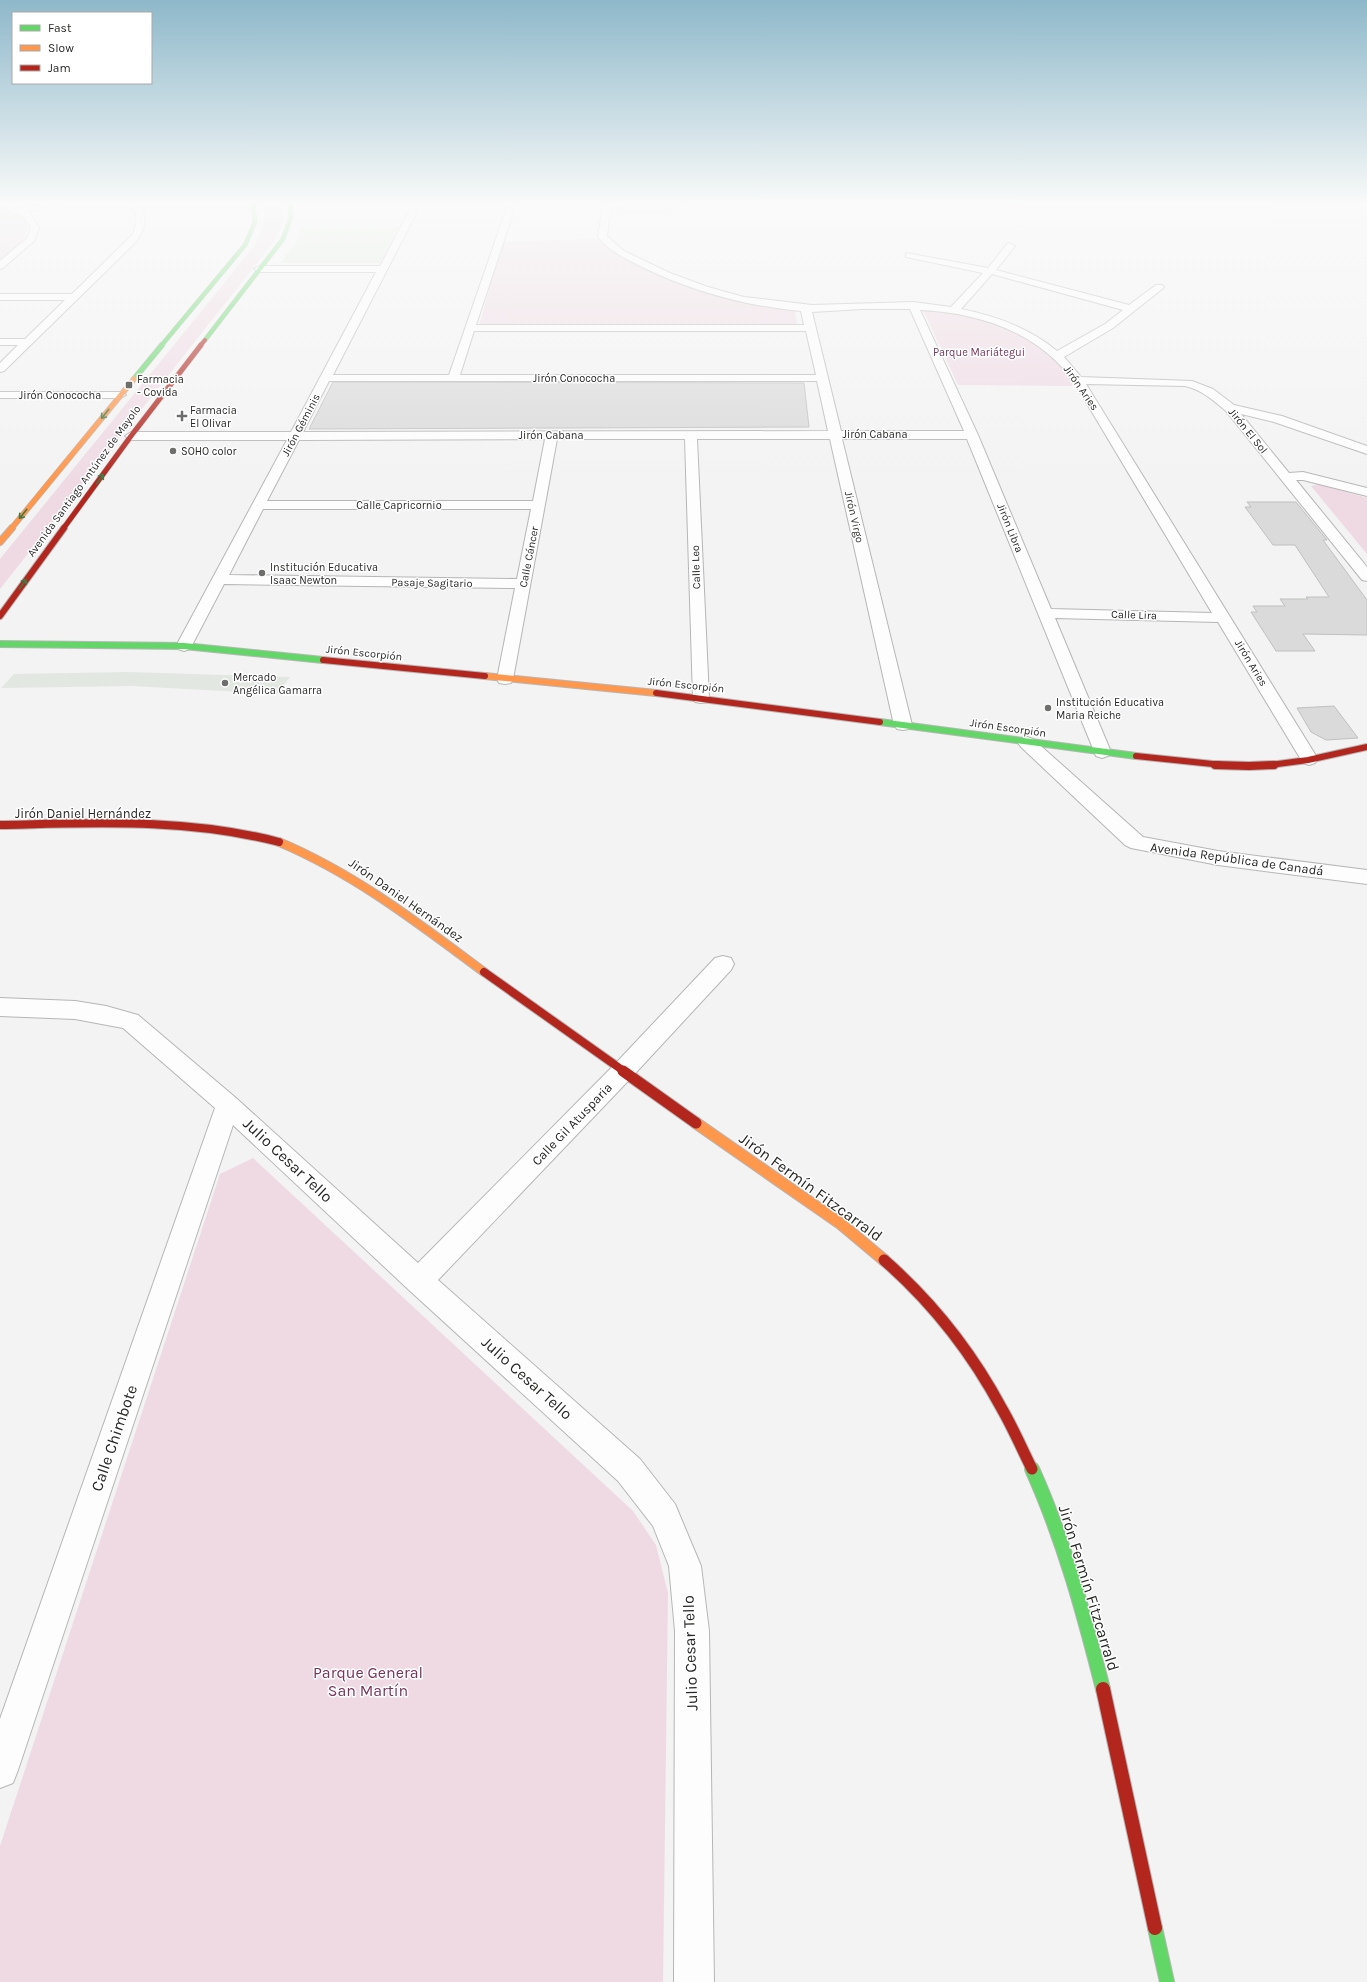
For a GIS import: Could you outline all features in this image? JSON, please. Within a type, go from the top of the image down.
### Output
[{"type":"main road","name":"Avenida Santiago Antúnez de Mayolo","points":[[0,542],[120,395],[159,350],[177,345],[209,296]]},
{"type":"main road","name":"Avenida Santiago Antúnez de Mayolo","points":[[0,616],[131,436],[238,296]]},
{"type":"main road","points":[[177,345],[204,342]]},
{"type":"main road","points":[[177,345],[197,350]]},
{"type":"main road","name":"Jirón Escorpión","points":[[0,644],[184,646],[700,698],[1102,752],[1205,764],[1250,766],[1309,759],[1367,747]]},
{"type":"main road","name":"Jirón Daniel Hernández","points":[[0,825],[153,826],[203,828],[250,834],[293,848],[326,862],[358,880],[622,1072]]},
{"type":"main road","name":"Jirón Fermín Fitzcarrald","points":[[622,1072],[841,1224],[907,1279],[963,1347],[1002,1408],[1046,1498],[1077,1589],[1105,1695],[1167,1982]]},
{"type":"street","name":"Jirón Géminis","points":[[184,646],[369,296]]},
{"type":"street","points":[[453,378],[481,296]]},
{"type":"street","name":"Jirón Aries","points":[[726,296],[758,304],[806,309],[913,306],[955,309],[1001,322],[1042,343],[1057,356],[1078,380],[1309,759]]},
{"type":"street","points":[[955,309],[967,296]]},
{"type":"street","points":[[1083,296],[1131,309]]},
{"type":"street","points":[[1057,356],[1103,330],[1147,296]]},
{"type":"street","points":[[0,297],[75,297]]},
{"type":"street","points":[[0,369],[75,297]]},
{"type":"street","name":"Jirón Libra","points":[[913,306],[972,435],[1102,752]]},
{"type":"street","name":"Jirón Virgo","points":[[806,309],[903,725]]},
{"type":"street","points":[[470,328],[811,328]]},
{"type":"street","points":[[0,342],[27,342]]},
{"type":"street","name":"Jirón Conococha","points":[[326,378],[822,378]]},
{"type":"street","name":"Jirón El Sol","points":[[1078,380],[1190,384],[1214,393],[1230,408],[1367,577]]},
{"type":"street","name":"Jirón Conococha","points":[[0,395],[120,395]]},
{"type":"street","points":[[1230,408],[1278,419],[1367,450]]},
{"type":"street","name":"Jirón Cabana","points":[[131,436],[296,434],[972,435]]},
{"type":"street","name":"Calle Cáncer","points":[[505,679],[552,435]]},
{"type":"street","name":"Calle Leo","points":[[691,435],[700,698]]},
{"type":"street","points":[[1285,477],[1303,476],[1367,492]]},
{"type":"street","name":"Calle Capricornio","points":[[258,505],[538,506]]},
{"type":"street","name":"Pasaje Sagitario","points":[[219,579],[524,584]]},
{"type":"street","name":"Calle Lira","points":[[1045,612],[1224,618]]},
{"type":"street","name":"Avenida República de Canadá","points":[[1027,742],[1132,840],[1138,843],[1218,858],[1367,877]]},
{"type":"street","name":"Calle Gil Atusparia","points":[[419,1281],[622,1072],[723,964]]},
{"type":"street","name":"Julio Cesar Tello","points":[[0,1007],[75,1010],[130,1021],[228,1105],[419,1281],[629,1470],[664,1515],[685,1566],[692,1631],[694,1982]]},
{"type":"street","name":"Calle Chimbote","points":[[0,1770],[228,1105]]},
{"type":"shaded area","points":[[129,672],[290,677],[277,694],[132,686],[1,688],[14,674]]},
{"type":"green space","points":[[213,296],[230,296],[0,589],[0,559]]},
{"type":"green space","points":[[487,296],[726,296],[795,311],[797,326],[479,326]]},
{"type":"green space","name":"Parque Mariátegui","points":[[922,308],[938,309],[970,315],[1001,325],[1016,332],[1048,353],[1075,386],[958,385]]},
{"type":"green space","points":[[1319,484],[1367,498],[1367,554],[1311,486]]},
{"type":"green space","name":"Parque General San Martín","points":[[253,1158],[633,1511],[656,1545],[668,1593],[663,1982],[0,1982],[0,1846],[220,1174]]},
{"type":"building","points":[[333,382],[804,383],[809,427],[309,429]]},
{"type":"building","points":[[1247,502],[1296,502],[1327,540],[1323,540],[1367,600],[1367,635],[1303,634],[1315,651],[1276,651],[1251,612],[1257,612],[1253,606],[1285,606],[1280,599],[1329,597],[1295,545],[1273,545],[1245,507],[1251,507]]},
{"type":"building","points":[[1334,706],[1358,738],[1326,740],[1311,732],[1297,708]]},
{"type":"traffic: fast","points":[[134,379],[202,296]]},
{"type":"traffic: fast","points":[[205,340],[239,296]]},
{"type":"traffic: fast","points":[[0,644],[184,646],[323,660]]},
{"type":"traffic: fast","points":[[880,722],[1136,756]]},
{"type":"traffic: fast","points":[[1032,1469],[1055,1522],[1064,1549],[1081,1605],[1103,1689]]},
{"type":"traffic: fast","points":[[1155,1928],[1167,1982]]},
{"type":"traffic: slow","points":[[0,542],[134,379]]},
{"type":"traffic: slow","points":[[485,676],[656,693]]},
{"type":"traffic: slow","points":[[279,842],[334,867],[360,883],[410,917],[484,972]]},
{"type":"traffic: slow","points":[[696,1123],[841,1224],[884,1260]]},
{"type":"traffic: jam","points":[[0,616],[131,436],[205,340]]},
{"type":"traffic: jam","points":[[323,660],[485,676]]},
{"type":"traffic: jam","points":[[656,693],[880,722]]},
{"type":"traffic: jam","points":[[1136,756],[1221,765],[1264,766],[1308,760],[1367,747]]},
{"type":"traffic: jam","points":[[0,825],[104,823],[177,824],[247,833],[279,842]]},
{"type":"traffic: jam","points":[[484,972],[696,1123]]},
{"type":"traffic: jam","points":[[884,1260],[918,1292],[964,1348],[1002,1408],[1032,1469]]},
{"type":"traffic: jam","points":[[1103,1689],[1155,1928]]},
{"type":"place","name":"Farmacia - Covida","points":[[129,385]]},
{"type":"place","name":"Farmacia El Olivar","points":[[182,416]]},
{"type":"place","name":"SOHO color","points":[[173,451]]},
{"type":"place","name":"Institución Educativa Isaac Newton","points":[[262,573]]},
{"type":"place","name":"Mercado Angélica Gamarra","points":[[225,683]]},
{"type":"place","name":"Institución Educativa Maria Reiche","points":[[1048,708]]}]
